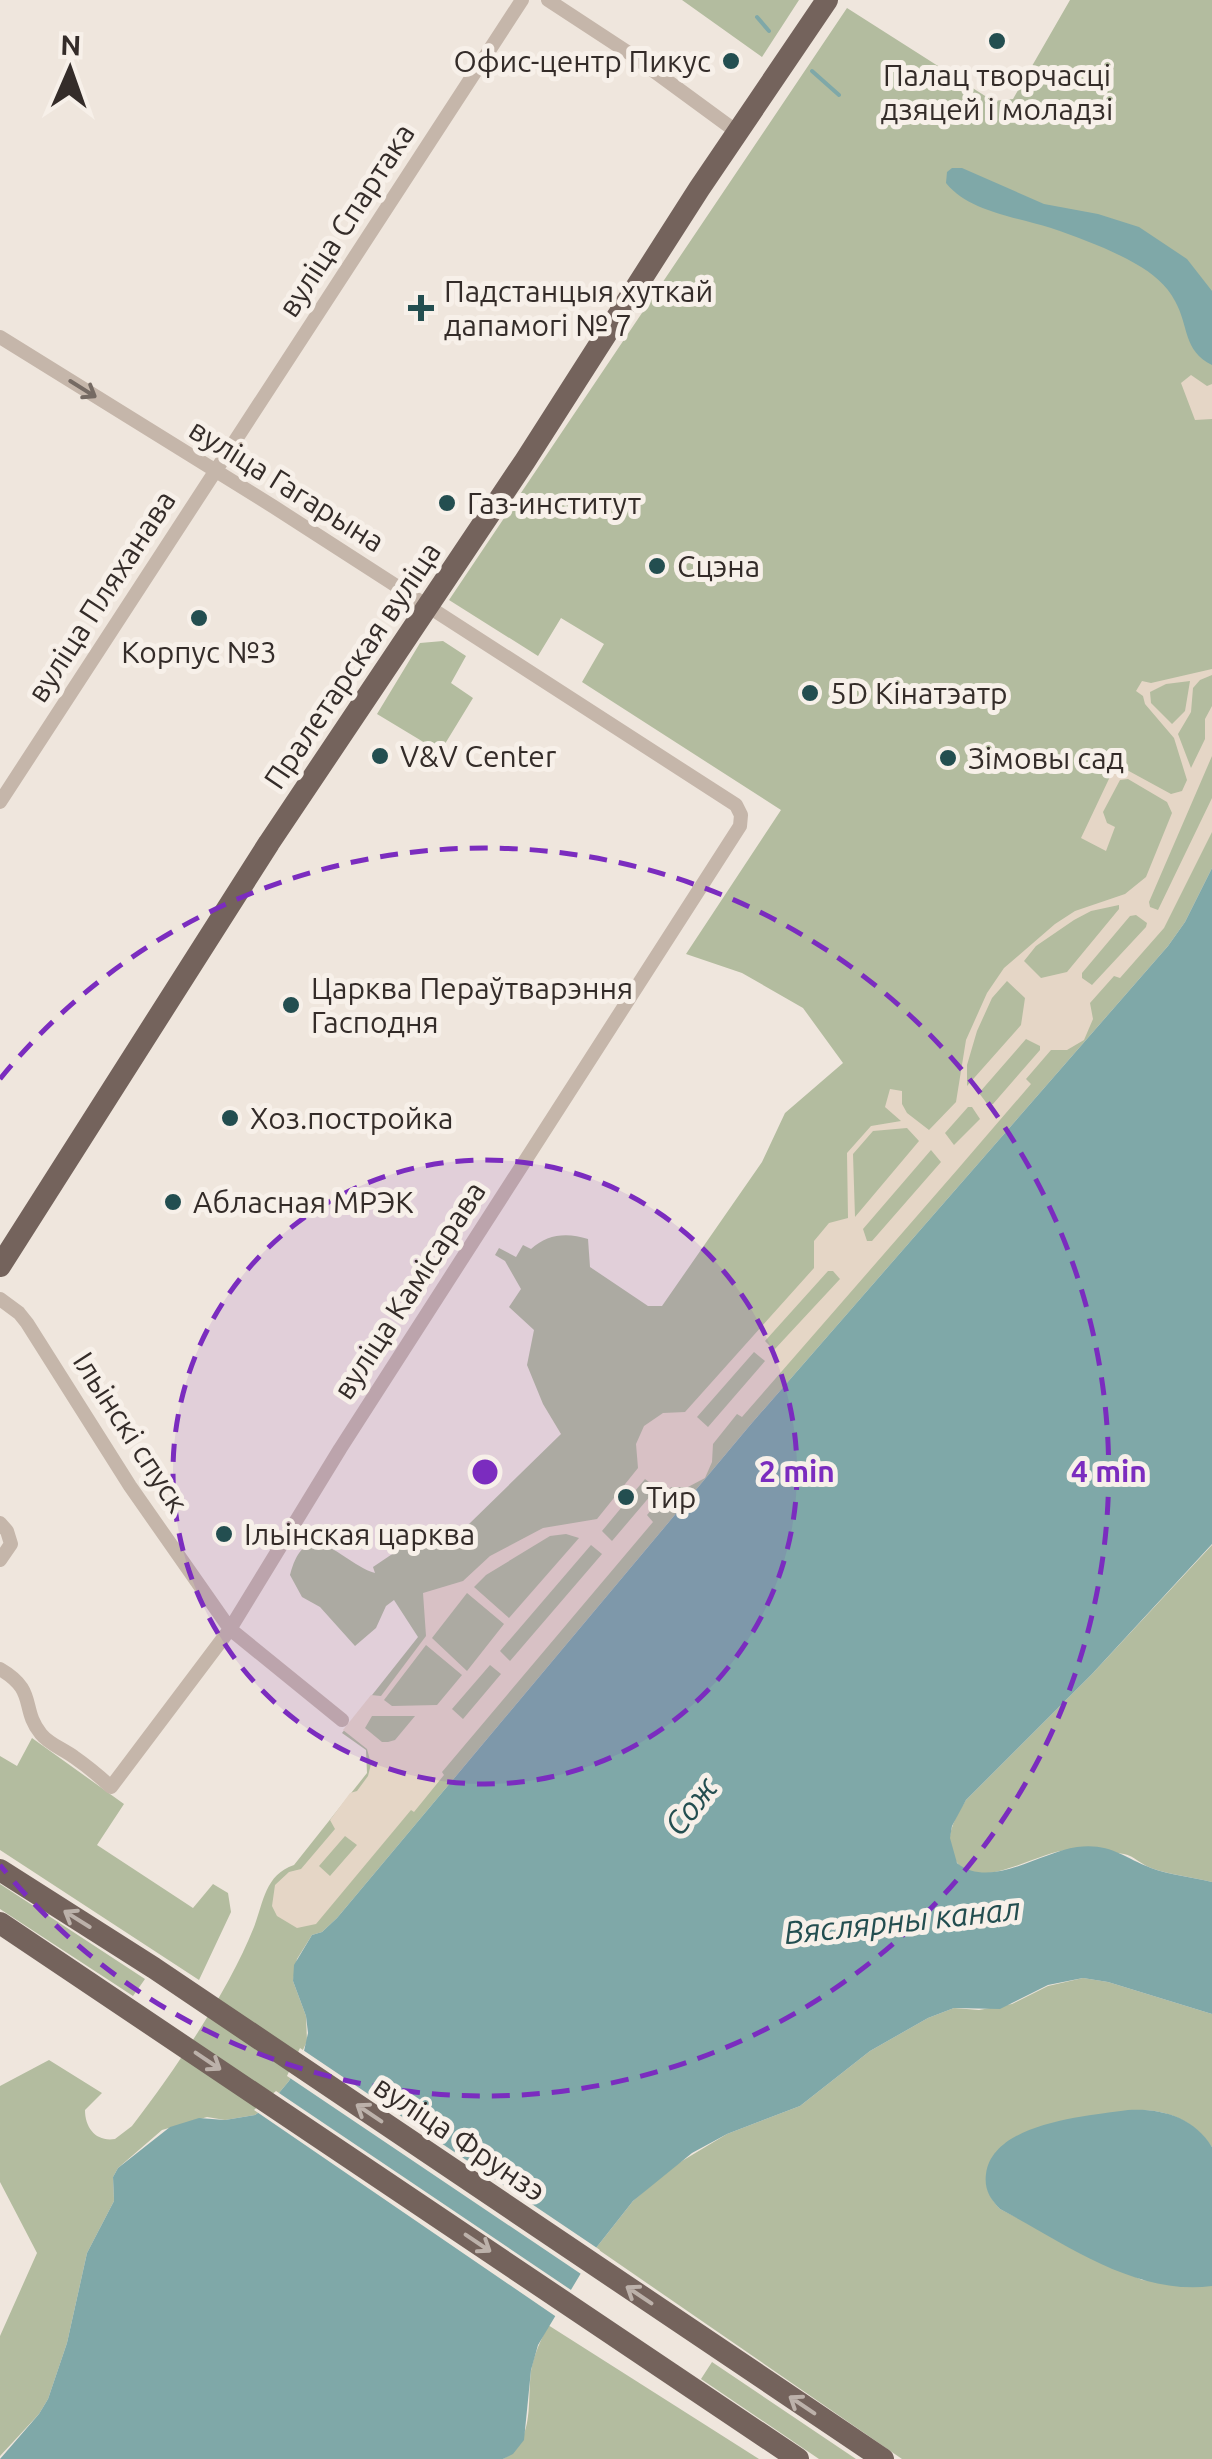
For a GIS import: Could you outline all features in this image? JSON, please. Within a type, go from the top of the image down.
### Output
[{"type":"main road","name":"Пралетарская вуліца","points":[[0,1266],[269,843],[525,461],[826,0]]},
{"type":"main road","name":"вуліца Фрунзэ","points":[[0,1870],[154,1968],[883,2459]]},
{"type":"main road","points":[[0,1923],[798,2459]]},
{"type":"street","name":"вуліца Спартака","points":[[214,470],[522,0]]},
{"type":"street","points":[[548,0],[632,55],[737,132]]},
{"type":"street","name":"вуліца Гагарына","points":[[0,337],[736,805],[741,815]]},
{"type":"street","name":"вуліца Пляханава","points":[[0,802],[214,470]]},
{"type":"street","name":"вуліца Камісарава","points":[[0,1670],[16,1678],[26,1691],[37,1728],[46,1739],[111,1787],[230,1629],[340,1450],[740,826],[741,815]]},
{"type":"street","name":"Ільінскі спуск","points":[[0,1300],[20,1312],[27,1322],[130,1486],[230,1629],[342,1720]]},
{"type":"street","points":[[0,1523],[11,1544],[0,1560]]},
{"type":"green space","points":[[682,0],[799,0],[762,57]]},
{"type":"green space","points":[[1070,0],[1212,0],[1212,868],[1185,922],[1168,946],[751,1424],[337,1918],[322,1932],[312,1935],[297,1959],[293,1981],[306,2016],[307,2041],[289,2081],[268,2106],[255,2115],[225,2120],[207,2117],[162,2130],[118,2168],[113,2177],[114,2201],[87,2253],[67,2343],[48,2399],[0,2456],[0,2336],[37,2253],[0,2182],[0,2086],[49,2060],[102,2093],[85,2110],[89,2128],[97,2136],[115,2139],[132,2126],[215,2004],[243,1952],[271,1882],[294,1865],[367,1773],[366,1750],[342,1733],[418,1637],[394,1600],[386,1606],[376,1628],[355,1646],[320,1607],[302,1597],[290,1575],[297,1556],[306,1546],[316,1543],[375,1573],[373,1567],[422,1534],[469,1524],[561,1434],[527,1365],[534,1330],[509,1307],[521,1289],[505,1261],[495,1255],[499,1248],[516,1257],[523,1245],[531,1249],[551,1237],[588,1239],[590,1267],[648,1306],[662,1306],[762,1162],[785,1113],[843,1063],[803,1008],[742,973],[686,954],[781,810],[582,682],[604,644],[561,618],[538,656],[449,600],[847,8],[993,101],[1013,99]]},
{"type":"green space","points":[[443,641],[466,656],[451,683],[473,698],[440,752],[377,714],[420,643]]},
{"type":"green space","points":[[1212,1545],[1212,1882],[1148,1867],[1124,1854],[1097,1851],[1057,1852],[992,1872],[964,1869],[951,1851],[950,1836],[966,1800],[1092,1674]]},
{"type":"green space","points":[[32,1738],[124,1804],[97,1845],[193,1908],[213,1884],[228,1893],[231,1912],[199,1980],[0,1850],[0,1756],[17,1766]]},
{"type":"green space","points":[[0,1884],[145,1979],[133,1996],[0,1909]]},
{"type":"green space","points":[[1083,1978],[1212,2014],[1212,2147],[1180,2119],[1155,2111],[1127,2112],[1014,2139],[995,2156],[989,2168],[988,2190],[1000,2209],[1142,2280],[1212,2286],[1212,2459],[902,2459],[596,2248],[633,2201],[672,2167],[727,2134],[800,2106],[870,2051],[928,2018],[954,2008],[979,2010],[1012,2004],[1048,1986]]},
{"type":"green space","points":[[548,2325],[759,2459],[503,2459],[525,2432],[532,2365]]},
{"type":"green space","points":[[712,2362],[856,2459],[819,2459],[701,2379]]},
{"type":"shaded area","points":[[1191,375],[1207,386],[1212,384],[1212,419],[1195,420],[1181,383]]},
{"type":"shaded area","points":[[1212,669],[1212,675],[1193,688],[1191,712],[1178,734],[1191,768],[1205,739],[1205,719],[1212,706],[1212,756],[1150,907],[1158,910],[1212,798],[1212,832],[1164,928],[1120,978],[1114,976],[1090,1003],[1093,1019],[1084,1040],[1067,1050],[1051,1050],[1026,1079],[1031,1084],[957,1170],[742,1417],[737,1414],[713,1444],[712,1462],[705,1478],[688,1487],[671,1487],[647,1515],[653,1522],[442,1772],[444,1775],[414,1812],[411,1810],[316,1924],[297,1928],[277,1916],[272,1906],[275,1885],[289,1872],[301,1869],[335,1829],[330,1820],[368,1776],[371,1764],[367,1749],[343,1730],[371,1695],[381,1696],[426,1636],[423,1593],[463,1581],[490,1556],[543,1528],[597,1519],[638,1468],[636,1444],[644,1426],[663,1413],[685,1412],[814,1268],[814,1241],[829,1223],[848,1218],[847,1153],[871,1126],[901,1121],[885,1107],[890,1089],[902,1091],[907,1113],[929,1130],[956,1102],[966,1040],[987,993],[1004,968],[1075,911],[1125,894],[1146,877],[1172,813],[1167,802],[1128,779],[1120,780],[1103,812],[1107,823],[1115,827],[1106,851],[1081,838],[1116,764],[1171,794],[1182,791],[1187,780],[1174,738],[1136,691],[1142,681],[1151,683]],"holes":[[[1190,681],[1185,711],[1172,724],[1151,703],[1150,692],[1166,684]],[[1119,905],[1067,972],[1041,978],[1024,961],[1036,946],[1091,911]],[[1136,915],[1147,923],[1092,985],[1082,978],[1082,973],[1130,916]],[[1007,981],[1025,998],[1021,1025],[967,1086],[967,1065],[992,998]],[[1026,1039],[1040,1046],[993,1104],[988,1105],[979,1093]],[[968,1107],[980,1119],[954,1145],[945,1133]],[[907,1128],[919,1141],[855,1217],[853,1154],[873,1131]],[[931,1150],[941,1162],[872,1241],[867,1241],[863,1229]],[[828,1271],[840,1279],[774,1350],[765,1341]],[[754,1352],[765,1361],[708,1427],[697,1417]],[[645,1479],[657,1488],[612,1541],[602,1531]],[[566,1534],[579,1538],[509,1618],[474,1587],[486,1575],[550,1536]],[[591,1545],[602,1554],[510,1661],[500,1651]],[[467,1593],[504,1624],[467,1671],[432,1638]],[[426,1645],[462,1675],[437,1705],[392,1706],[384,1700]],[[490,1665],[501,1674],[463,1719],[452,1709]],[[372,1716],[415,1716],[395,1740],[382,1742],[365,1728]],[[345,1836],[357,1845],[330,1876],[319,1866]]]},
{"type":"water","points":[[962,168],[1044,204],[1139,227],[1187,259],[1212,291],[1212,365],[1196,353],[1175,301],[1153,275],[1095,244],[967,201],[946,183],[947,172]]},
{"type":"water","points":[[1212,868],[1212,1544],[1092,1674],[966,1800],[950,1838],[957,1863],[985,1873],[1089,1846],[1108,1849],[1158,1870],[1212,1882],[1212,2014],[1083,1978],[1048,1985],[1000,2009],[954,2008],[870,2051],[800,2106],[727,2134],[692,2153],[633,2201],[596,2248],[538,2345],[531,2370],[524,2440],[513,2454],[503,2459],[0,2459],[48,2399],[67,2343],[87,2253],[114,2201],[113,2177],[118,2168],[170,2127],[199,2118],[225,2120],[255,2115],[268,2106],[289,2081],[304,2051],[308,2033],[293,1981],[294,1965],[312,1935],[322,1932],[337,1918],[751,1424],[1168,946],[1185,922]]},
{"type":"water","points":[[1128,2110],[1176,2116],[1196,2128],[1212,2147],[1212,2286],[1183,2287],[1128,2275],[1000,2209],[989,2193],[986,2174],[992,2157],[1023,2132],[1067,2119]]},
{"type":"pier","points":[[300,2048],[600,2250],[584,2276],[287,2076]]},
{"type":"pier","points":[[276,2091],[574,2292],[558,2318],[254,2110]]},
{"type":"waterway","points":[[757,17],[769,31]]},
{"type":"waterway","points":[[812,71],[839,95]]},
{"type":"place","name":"Палац творчасці дзяцей і моладзі","points":[[997,41]]},
{"type":"place","name":"Офис-центр Пикус","points":[[731,61]]},
{"type":"place","name":"Падстанцыя хуткай дапамогі № 7","points":[[421,308]]},
{"type":"place","name":"Газ-институт","points":[[447,503]]},
{"type":"place","name":"Сцэна","points":[[657,566]]},
{"type":"place","name":"Корпус №3","points":[[199,618]]},
{"type":"place","name":"5D Кінатэатр","points":[[810,693]]},
{"type":"place","name":"V&V Center","points":[[380,756]]},
{"type":"place","name":"Зімовы сад","points":[[948,758]]},
{"type":"place","name":"Царква Пераўтварэння Гасподня","points":[[291,1005]]},
{"type":"place","name":"Хоз.постройка","points":[[230,1118]]},
{"type":"place","name":"Абласная МРЭК","points":[[173,1202]]},
{"type":"place","name":"Тир","points":[[626,1497]]},
{"type":"place","name":"Ільінская царква","points":[[224,1534]]},
{"type":"water label","name":"Сож","points":[[690,1806]]},
{"type":"water label","name":"Вяслярны канал","points":[[902,1920]]}]
